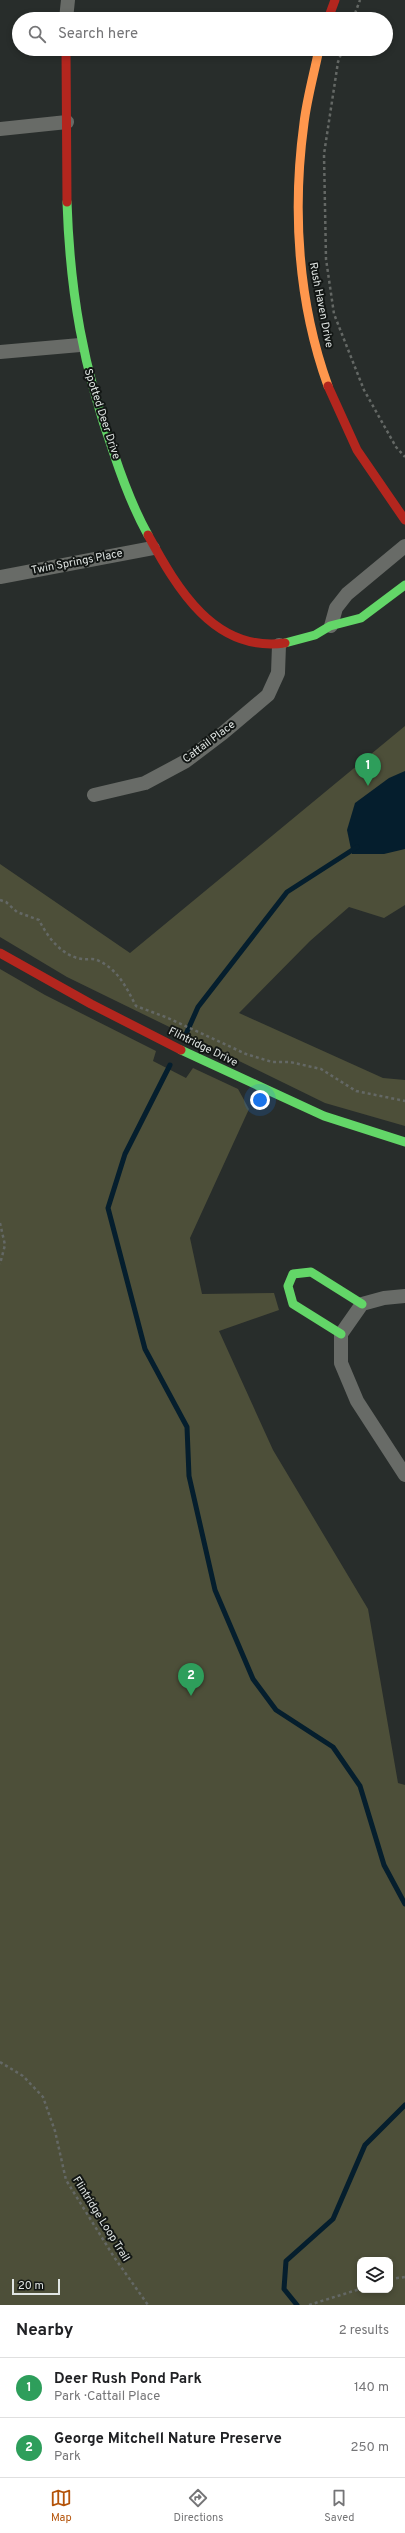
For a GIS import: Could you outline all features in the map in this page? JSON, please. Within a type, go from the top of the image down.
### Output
[{"type":"street","points":[[67,12],[68,0]]},
{"type":"street","points":[[331,12],[335,0]]},
{"type":"street","name":"Spotted Deer Drive","points":[[66,56],[67,224],[72,290],[80,345],[103,424],[130,496],[153,548],[178,586],[196,609],[209,622],[228,634],[248,642],[279,645],[313,636],[331,626],[356,620],[405,585]]},
{"type":"street","name":"Rush Haven Drive","points":[[318,56],[304,124],[301,159],[298,236],[302,279],[315,345],[336,410],[350,439],[405,520]]},
{"type":"street","points":[[0,129],[67,122]]},
{"type":"street","points":[[0,352],[80,345]]},
{"type":"street","points":[[331,626],[336,608],[347,594],[405,546]]},
{"type":"street","name":"Twin Springs Place","points":[[0,577],[153,548]]},
{"type":"street","name":"Cattail Place","points":[[94,795],[145,783],[186,761],[223,733],[268,696],[278,673],[279,645]]},
{"type":"street","name":"Flintridge Drive","points":[[0,953],[78,999],[212,1065],[329,1118],[405,1142]]},
{"type":"street","points":[[341,1334],[292,1304],[288,1286],[293,1274],[311,1272],[362,1304]]},
{"type":"street","points":[[405,1296],[384,1298],[362,1304],[341,1334],[341,1363],[358,1401],[405,1475]]},
{"type":"path","points":[[356,12],[360,0]]},
{"type":"path","points":[[340,56],[338,62],[324,154],[326,259],[334,314],[364,390],[396,447],[405,457]]},
{"type":"path","points":[[0,900],[6,902],[17,912],[39,920],[45,932],[66,955],[84,960],[96,959],[119,975],[136,1006],[168,1018],[246,1054],[272,1062],[290,1062],[321,1069],[356,1091],[405,1101]]},
{"type":"path","points":[[0,1223],[5,1246],[0,1264]]},
{"type":"path","name":"Flintridge Loop Trail","points":[[0,2062],[23,2076],[43,2097],[55,2130],[66,2180],[114,2257],[148,2305]]},
{"type":"path","points":[[393,2279],[405,2278]]},
{"type":"path","points":[[309,2305],[357,2290]]},
{"type":"green space","points":[[405,726],[405,905],[384,918],[349,907],[310,941],[239,1013],[383,1078],[405,1080],[405,1126],[325,1103],[67,977],[0,937],[0,864],[130,953]]},
{"type":"green space","points":[[0,969],[45,995],[156,1051],[153,1061],[186,1078],[193,1068],[238,1089],[249,1109],[190,1238],[202,1294],[274,1293],[279,1310],[219,1331],[273,1450],[368,1609],[398,1783],[405,1785],[405,2305],[0,2305]]},
{"type":"water","points":[[405,771],[405,849],[384,854],[352,854],[347,830],[355,803],[389,778]]},
{"type":"waterway","points":[[186,1034],[198,1007],[287,892],[357,847]]},
{"type":"waterway","points":[[170,1065],[125,1154],[108,1208],[145,1349],[187,1427],[189,1476],[215,1590],[253,1679],[276,1710],[333,1747],[360,1786],[384,1865],[405,1904]]},
{"type":"waterway","points":[[297,2305],[284,2289],[286,2261],[333,2219],[365,2145],[405,2105]]},
{"type":"traffic: fast","points":[[67,202],[71,267],[86,360],[103,422],[117,464],[133,506],[148,535]]},
{"type":"traffic: fast","points":[[285,643],[315,635],[330,626],[361,618],[405,585]]},
{"type":"traffic: fast","points":[[181,1050],[324,1116],[405,1142]]},
{"type":"traffic: fast","points":[[341,1334],[293,1304],[288,1286],[293,1274],[311,1272],[362,1304]]},
{"type":"traffic: slow","points":[[317,56],[304,123],[300,156],[298,223],[304,290],[310,322],[328,386]]},
{"type":"traffic: jam","points":[[331,12],[335,0]]},
{"type":"traffic: jam","points":[[66,56],[67,202]]},
{"type":"traffic: jam","points":[[328,386],[357,450],[405,520]]},
{"type":"traffic: jam","points":[[148,535],[185,595],[201,613],[218,627],[238,638],[260,643],[285,643]]},
{"type":"traffic: jam","points":[[0,953],[91,1004],[181,1050]]},
{"type":"place","name":"Deer Rush Pond Park","points":[[368,786]]},
{"type":"place","name":"George Mitchell Nature Preserve","points":[[191,1696]]}]
